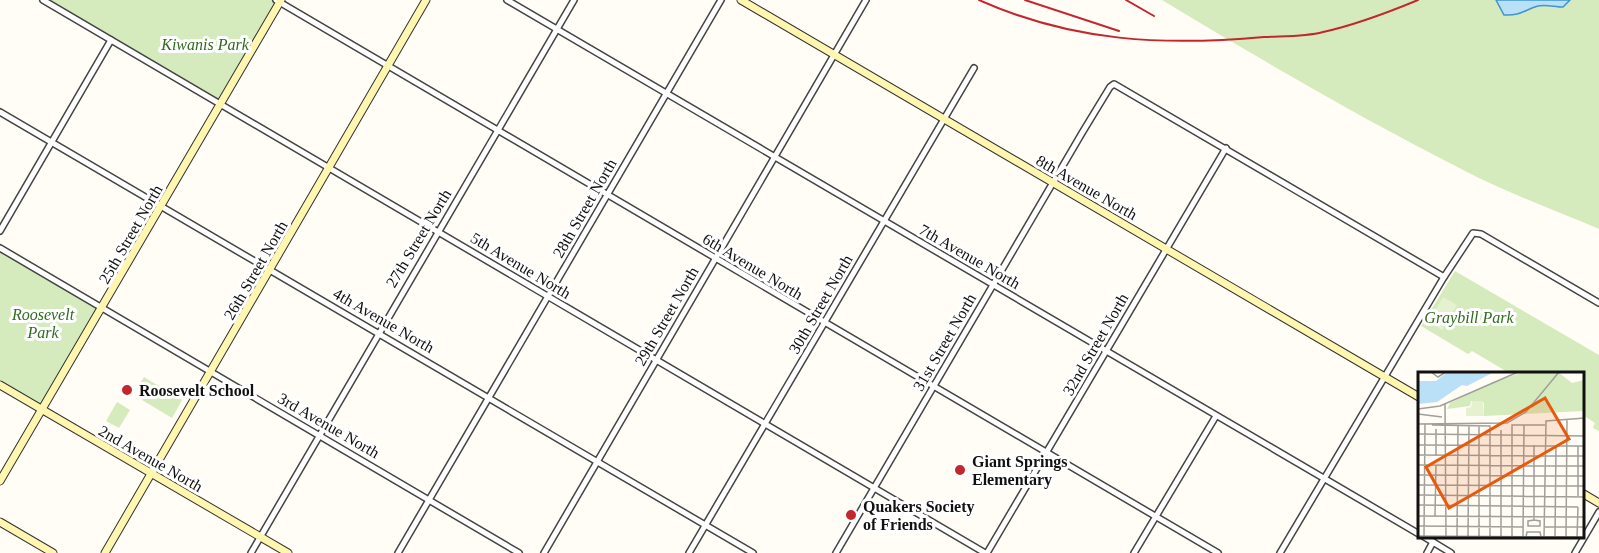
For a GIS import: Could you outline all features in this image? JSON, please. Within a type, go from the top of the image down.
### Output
[{"type":"street","name":"5th Avenue North","points":[[43,0],[986,553]]},
{"type":"street","name":"26th Street North","points":[[105,553],[426,0]]},
{"type":"street","name":"7th Avenue North","points":[[507,0],[1418,533]]},
{"type":"street","name":"27th Street North","points":[[251,553],[574,0]]},
{"type":"street","name":"28th Street North","points":[[398,553],[665,92],[721,0]]},
{"type":"street","name":"8th Avenue North","points":[[741,0],[1418,396]]},
{"type":"street","name":"29th Street North","points":[[544,553],[866,0]]},
{"type":"street","name":"6th Avenue North","points":[[279,1],[1218,553]]},
{"type":"street","name":"25th Street North","points":[[0,481],[162,207],[279,1]]},
{"type":"street","points":[[0,231],[111,40]]},
{"type":"street","name":"30th Street North","points":[[689,553],[974,68]]},
{"type":"street","name":"31st Street North","points":[[836,553],[1110,87],[1114,84],[1226,148]]},
{"type":"street","name":"4th Avenue North","points":[[0,112],[753,553]]},
{"type":"street","points":[[1226,148],[1444,277]]},
{"type":"street","name":"32nd Street North","points":[[986,553],[1226,148]]},
{"type":"street","points":[[1280,553],[1384,376],[1467,239],[1473,233],[1481,234],[1599,303]]},
{"type":"street","name":"3rd Avenue North","points":[[0,248],[519,553]]},
{"type":"street","name":"2nd Avenue North","points":[[0,385],[288,553]]},
{"type":"street","points":[[1134,553],[1216,416]]},
{"type":"street","points":[[1584,494],[1599,503]]},
{"type":"street","points":[[1584,538],[1599,512]]},
{"type":"street","points":[[0,522],[53,553]]},
{"type":"street","points":[[1425,538],[1451,553]]},
{"type":"street","points":[[1575,553],[1584,538]]},
{"type":"street","points":[[1426,553],[1433,542]]},
{"type":"green space","name":"Kiwanis Park","points":[[43,0],[276,0],[280,2],[221,104]]},
{"type":"green space","points":[[1162,0],[1599,0],[1599,229],[1498,187],[1426,151],[1236,45]]},
{"type":"green space","name":"Roosevelt Park","points":[[0,248],[102,308],[42,409],[0,385]]},
{"type":"green space","name":"Graybill Park","points":[[1455,271],[1599,355],[1599,431],[1593,428],[1595,423],[1584,416],[1584,372],[1507,372],[1472,351],[1468,354],[1421,326]]},
{"type":"green space","points":[[1443,297],[1457,305],[1442,330],[1429,322]]},
{"type":"green space","points":[[144,377],[182,400],[172,418],[142,400],[139,385]]},
{"type":"green space","points":[[117,402],[130,410],[119,428],[106,421]]},
{"type":"water","points":[[1496,0],[1570,0],[1563,7],[1541,5],[1519,14],[1504,15]]},
{"type":"railway","points":[[979,0],[1014,14],[1084,33],[1119,38],[1190,41],[1316,34],[1384,14],[1418,0]]},
{"type":"railway","points":[[1025,0],[1119,31]]},
{"type":"railway","points":[[1126,0],[1154,16]]},
{"type":"place","name":"Roosevelt School","points":[[127,390]]},
{"type":"place","name":"Giant Springs Elementary","points":[[960,470]]},
{"type":"place","name":"Quakers Society of Friends","points":[[851,515]]}]
